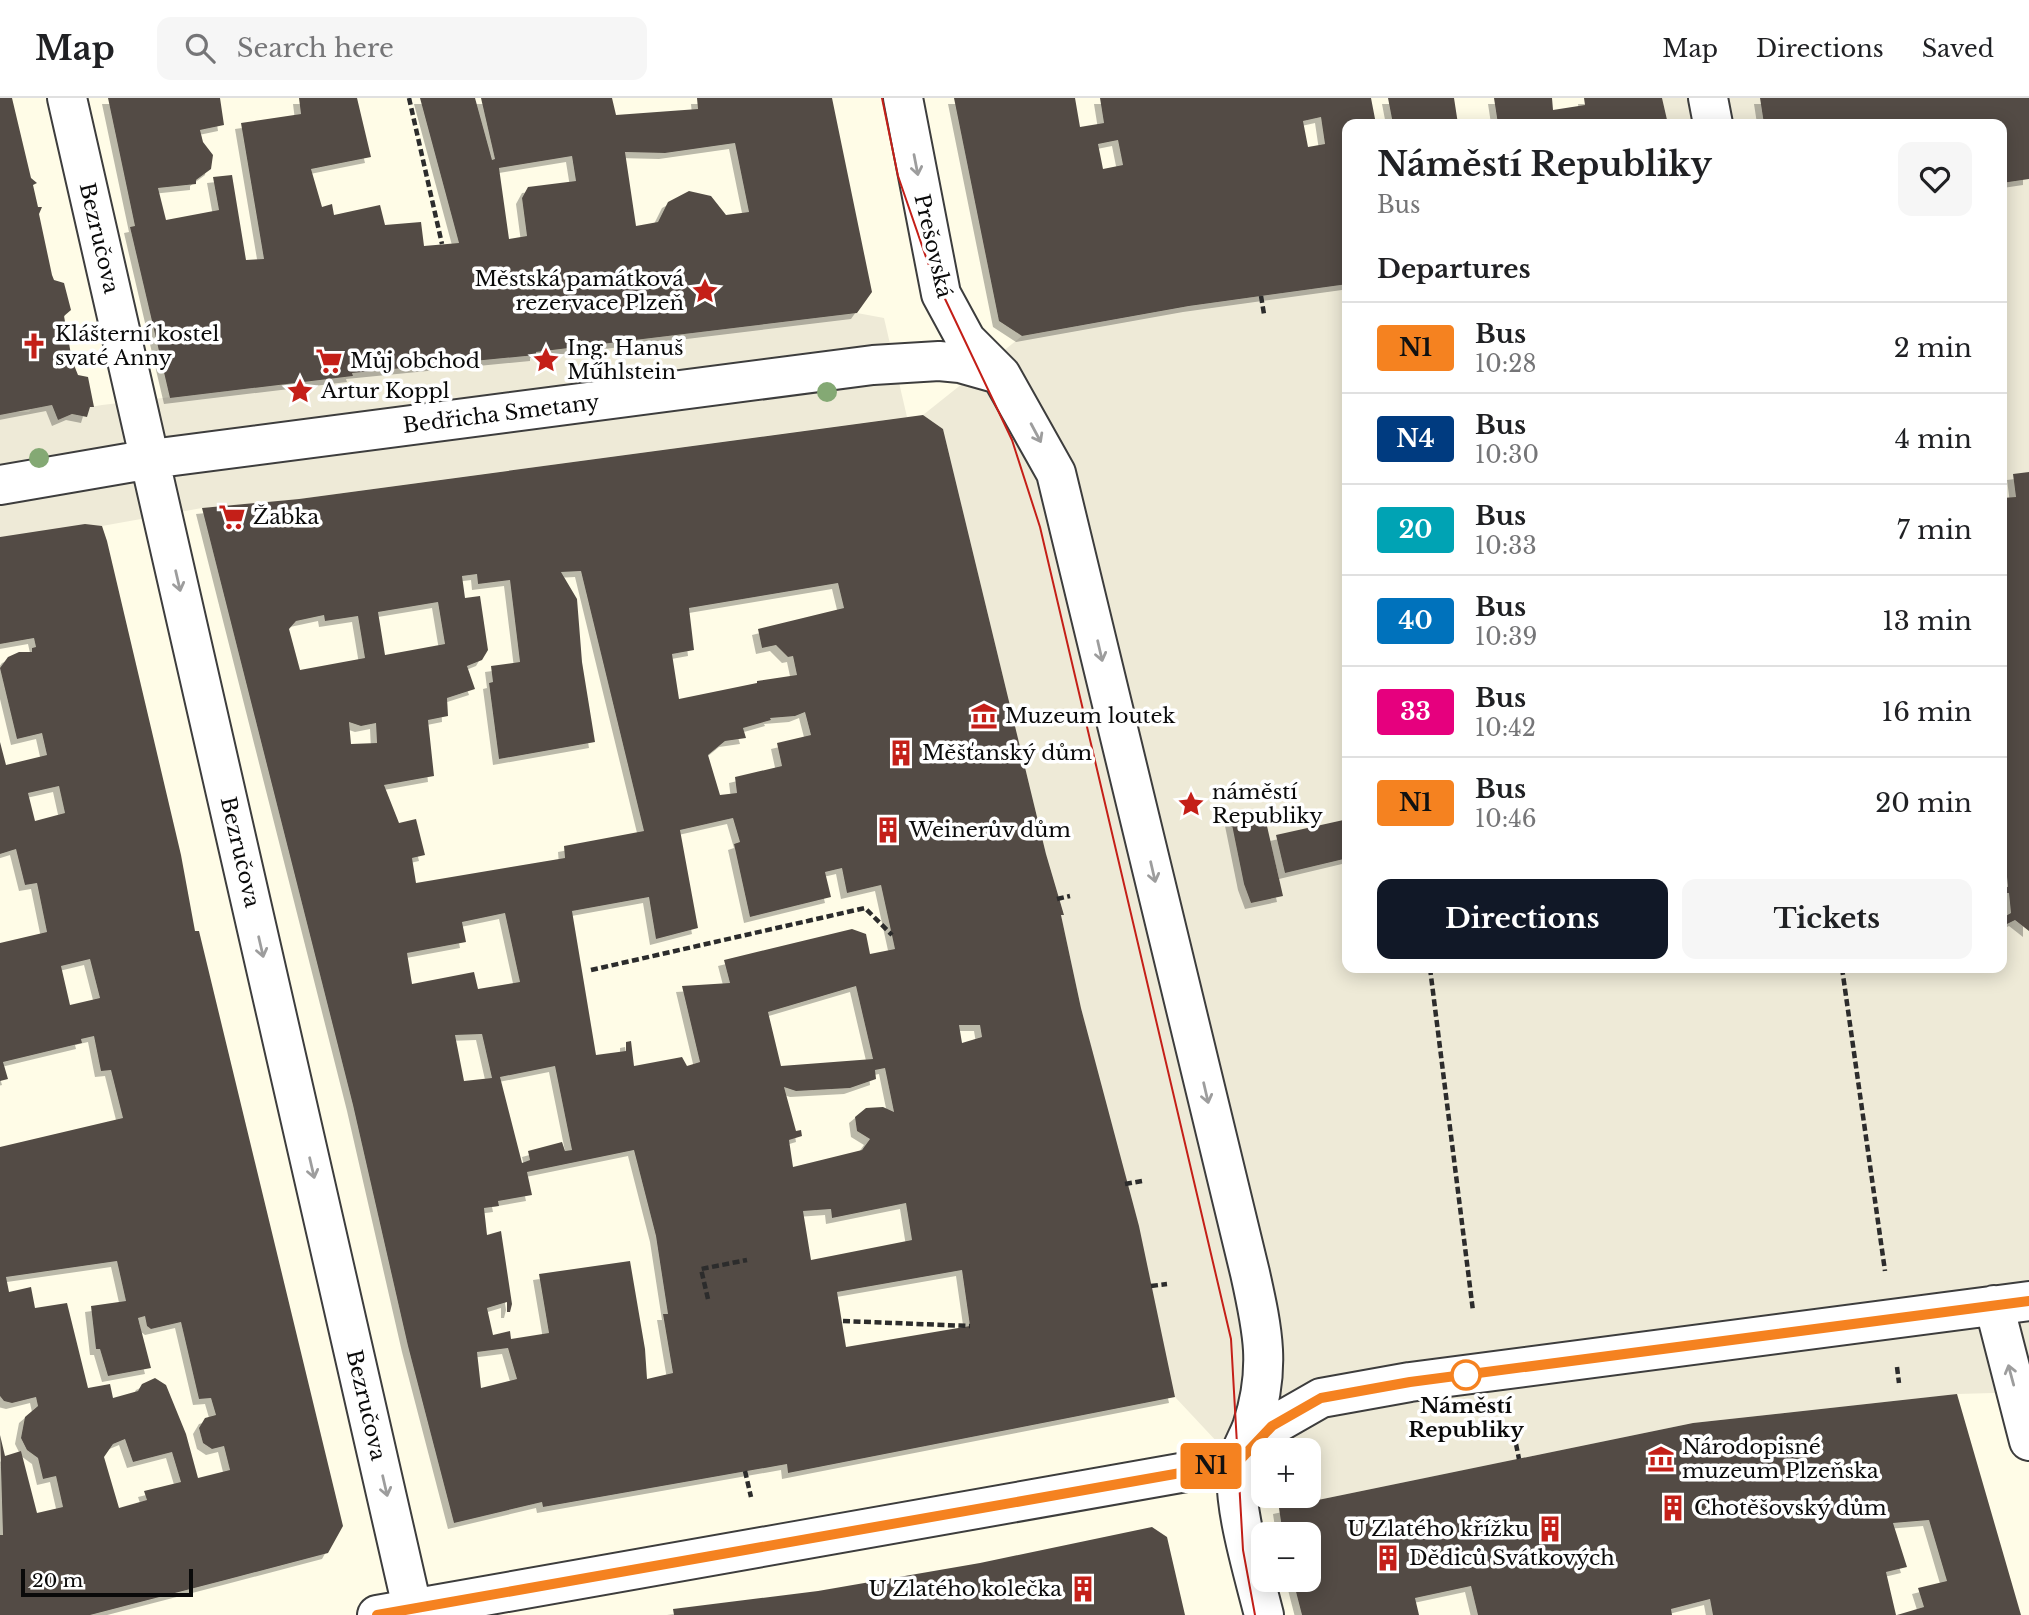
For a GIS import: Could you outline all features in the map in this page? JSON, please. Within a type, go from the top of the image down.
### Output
[{"type":"street","name":"Bezručova","points":[[67,98],[151,459],[395,1611]]},
{"type":"street","name":"Prešovská","points":[[903,98],[941,294],[966,340],[1001,375]]},
{"type":"street","points":[[1708,98],[1712,119]]},
{"type":"street","name":"Bedřicha Smetany","points":[[0,485],[151,459],[920,361],[960,363],[1001,375]]},
{"type":"street","points":[[1001,375],[1056,473],[1264,1335],[1264,1374],[1252,1426],[1237,1463],[1242,1526],[1264,1615]]},
{"type":"street","points":[[395,1611],[1237,1463],[1272,1426],[1321,1398],[1410,1382],[2011,1303],[2029,1441]]},
{"type":"path","points":[[408,98],[442,244]]},
{"type":"path","points":[[1261,296],[1264,314]]},
{"type":"path","points":[[1057,899],[1070,896]]},
{"type":"path","points":[[591,970],[865,908],[892,935]]},
{"type":"path","points":[[1431,973],[1473,1311]]},
{"type":"path","points":[[1843,973],[1899,1383]]},
{"type":"path","points":[[1125,1184],[1142,1181]]},
{"type":"path","points":[[708,1298],[701,1269],[747,1260]]},
{"type":"path","points":[[1151,1286],[1167,1284]]},
{"type":"path","points":[[843,1321],[970,1326]]},
{"type":"path","points":[[1516,1444],[1519,1459]]},
{"type":"shaded area","points":[[1662,98],[1760,98],[1763,119],[1667,119]]},
{"type":"shaded area","name":"náměstí Republiky","points":[[2029,179],[2029,1392],[1957,1394],[1693,1423],[1321,1499],[1321,1438],[1251,1438],[1251,1478],[1175,1397],[1171,1386],[1150,1280],[1081,1008],[1061,915],[1064,914],[1046,854],[943,429],[923,415],[1022,336],[1189,306],[1342,285],[1342,973],[2007,973],[2007,182]]},
{"type":"shaded area","points":[[857,313],[884,318],[907,417],[299,499],[202,508],[102,526],[0,537],[0,415],[8,412],[29,412],[32,408],[52,405],[58,419],[72,414],[87,417],[90,407],[102,405],[352,376],[352,373],[536,355],[536,352]]},
{"type":"building","points":[[0,98],[12,98],[31,178],[37,183],[33,185],[38,207],[42,207],[39,214],[52,275],[54,280],[64,283],[71,310],[64,316],[72,360],[78,375],[88,377],[94,407],[90,407],[87,417],[72,414],[58,420],[52,405],[0,415]]},
{"type":"building","points":[[108,98],[220,98],[224,125],[200,130],[203,142],[213,155],[211,169],[196,180],[196,184],[158,188],[166,220],[219,210],[213,177],[232,175],[246,260],[264,259],[241,123],[301,114],[299,98],[357,98],[371,157],[311,169],[322,207],[332,204],[334,215],[380,205],[385,225],[421,222],[424,246],[459,243],[420,98],[475,98],[492,160],[495,159],[481,98],[612,98],[616,115],[698,109],[697,98],[832,98],[872,292],[857,313],[536,352],[536,355],[352,373],[353,376],[170,398],[130,227],[135,226]],"holes":[[[735,143],[749,212],[726,215],[711,196],[689,191],[668,202],[658,222],[636,226],[625,152],[665,153]],[[572,156],[576,181],[528,187],[522,198],[527,236],[509,239],[499,168]]]},
{"type":"building","points":[[954,98],[1075,98],[1080,127],[1104,123],[1100,98],[1371,98],[1375,119],[1342,119],[1342,285],[1189,306],[1022,336],[999,321]],"holes":[[[1321,117],[1325,144],[1308,147],[1303,121]],[[1118,140],[1123,165],[1103,169],[1098,144]]]},
{"type":"building","points":[[1388,98],[1454,98],[1457,119],[1392,119]]},
{"type":"building","points":[[1494,98],[1552,98],[1553,110],[1585,105],[1584,98],[1662,98],[1667,119],[1497,119]]},
{"type":"building","points":[[1760,98],[2029,98],[2029,179],[2007,182],[2007,119],[1763,119]]},
{"type":"building","points":[[923,415],[943,429],[1046,854],[1064,915],[1061,915],[1081,1008],[1139,1226],[1175,1397],[788,1473],[787,1464],[543,1507],[542,1502],[454,1523],[408,1346],[353,1105],[202,508],[299,499]],"holes":[[[581,571],[644,831],[564,846],[565,858],[416,883],[412,858],[425,855],[416,819],[399,823],[384,785],[434,776],[428,720],[448,716],[447,698],[475,689],[467,666],[482,660],[488,650],[480,596],[465,598],[462,576],[477,574],[478,584],[510,580],[520,662],[491,666],[493,682],[489,683],[499,759],[595,742],[582,662],[577,599],[561,572]],[[838,583],[844,608],[758,629],[762,648],[776,645],[788,657],[793,656],[797,675],[679,699],[672,654],[694,650],[689,608]],[[438,602],[445,644],[385,655],[378,612]],[[324,615],[325,621],[358,616],[365,658],[300,670],[289,629],[296,621]],[[805,712],[811,735],[777,743],[782,766],[735,777],[737,793],[720,795],[708,755],[725,741],[746,738],[743,728],[771,720],[770,718],[795,716]],[[349,722],[361,726],[376,723],[377,743],[351,744]],[[733,818],[740,842],[734,844],[750,917],[831,897],[825,872],[842,868],[847,893],[881,885],[895,949],[870,954],[866,934],[852,929],[724,960],[730,983],[682,986],[700,1062],[687,1066],[682,1057],[634,1066],[631,1041],[626,1042],[626,1051],[596,1055],[572,911],[649,897],[656,939],[698,928],[680,830]],[[505,913],[520,982],[478,989],[474,972],[412,984],[407,953],[466,942],[462,922]],[[856,986],[873,1059],[781,1066],[768,1012]],[[959,1025],[980,1025],[982,1037],[962,1043]],[[482,1034],[492,1078],[464,1081],[455,1035]],[[555,1066],[572,1150],[565,1151],[562,1142],[528,1151],[530,1160],[522,1163],[500,1077]],[[885,1068],[894,1112],[883,1107],[866,1108],[855,1117],[857,1131],[870,1139],[862,1150],[793,1167],[789,1140],[802,1136],[801,1130],[796,1131],[784,1087],[796,1091],[850,1088],[876,1079],[875,1070]],[[634,1150],[656,1236],[668,1314],[663,1314],[673,1373],[647,1379],[645,1349],[630,1261],[539,1274],[549,1333],[511,1339],[510,1331],[493,1335],[487,1308],[507,1302],[507,1312],[510,1312],[512,1304],[501,1231],[487,1235],[484,1208],[499,1206],[498,1201],[532,1195],[527,1172]],[[906,1203],[912,1240],[811,1260],[803,1211],[831,1209],[832,1218]],[[962,1270],[970,1326],[846,1347],[837,1292]],[[508,1348],[517,1379],[481,1388],[477,1352]]]},
{"type":"building","points":[[2029,472],[2029,931],[2015,920],[2007,924],[2007,915],[2011,913],[2007,893],[2007,498],[2016,497],[2013,474]]},
{"type":"building","points":[[85,524],[102,526],[181,855],[195,931],[199,931],[343,1526],[328,1553],[90,1615],[0,1615],[0,1535],[3,1535],[0,1435],[5,1456],[21,1451],[37,1513],[63,1507],[56,1476],[43,1479],[38,1458],[27,1450],[21,1438],[25,1417],[38,1406],[36,1397],[12,1403],[4,1401],[0,1396],[0,1147],[123,1118],[111,1070],[101,1071],[94,1036],[81,1039],[82,1043],[3,1062],[8,1079],[0,1081],[0,943],[47,932],[37,883],[25,885],[16,849],[0,854],[0,742],[6,765],[47,755],[42,733],[17,739],[0,668],[8,657],[19,652],[32,652],[32,648],[36,647],[34,638],[0,644],[0,537]],"holes":[[[59,786],[65,813],[35,821],[28,793]],[[90,959],[100,998],[70,1005],[61,966]],[[117,1261],[126,1301],[91,1306],[96,1349],[100,1349],[108,1376],[151,1368],[138,1318],[145,1316],[147,1326],[151,1329],[181,1322],[199,1399],[211,1398],[216,1415],[205,1418],[199,1428],[203,1443],[212,1449],[224,1446],[230,1470],[198,1478],[186,1434],[166,1385],[155,1378],[142,1384],[138,1391],[113,1398],[110,1384],[88,1388],[67,1303],[35,1308],[31,1287],[9,1292],[6,1277]],[[125,1439],[133,1462],[172,1452],[181,1482],[144,1491],[147,1500],[119,1508],[104,1457],[113,1444]]]},
{"type":"building","points":[[1264,813],[1283,896],[1251,903],[1244,884],[1231,820]]},
{"type":"building","points":[[1342,820],[1342,859],[1285,873],[1276,835]]},
{"type":"building","points":[[1957,1394],[2021,1615],[1897,1615],[1924,1607],[1918,1588],[1947,1581],[1929,1520],[1893,1523],[1907,1567],[1886,1572],[1896,1615],[1713,1615],[1710,1599],[1671,1609],[1672,1615],[1478,1615],[1471,1586],[1415,1598],[1419,1615],[1302,1615],[1296,1592],[1321,1592],[1321,1522],[1281,1522],[1279,1508],[1321,1508],[1321,1499],[1693,1423]]},
{"type":"building","name":"U Zlatého kolečka","points":[[1152,1527],[1167,1537],[1185,1615],[674,1615],[673,1609],[818,1591],[980,1563]]},
{"type":"tram line","points":[[882,98],[898,176],[928,263],[1012,440],[1040,527],[1231,1339],[1243,1550],[1255,1615]]},
{"type":"bus line","name":"N1","points":[[377,1615],[1204,1466],[1237,1463],[1272,1426],[1321,1398],[1410,1382],[2029,1301]]},
{"type":"place","name":"Městská památková rezervace Plzeň","points":[[705,291]]},
{"type":"place","name":"Klášterní kostel svaté Anny","points":[[34,346]]},
{"type":"place","name":"Ing. Hanuš Műhlstein","points":[[546,360]]},
{"type":"place","name":"Můj obchod","points":[[329,361]]},
{"type":"place","name":"Artur Koppl","points":[[300,391]]},
{"type":"place","name":"Žabka","points":[[232,517]]},
{"type":"place","name":"Muzeum loutek","points":[[984,716]]},
{"type":"place","name":"Měšťanský dům","points":[[901,753]]},
{"type":"place","name":"náměstí Republiky","points":[[1191,804]]},
{"type":"place","name":"Weinerův dům","points":[[888,830]]},
{"type":"place","name":"Náměstí Republiky","points":[[1466,1375]]},
{"type":"place","name":"Národopisné muzeum Plzeňska","points":[[1661,1459]]},
{"type":"place","name":"Chotěšovský dům","points":[[1673,1508]]},
{"type":"place","name":"U Zlatého křížku","points":[[1550,1529]]},
{"type":"place","name":"Dědiců Svátkových","points":[[1388,1558]]},
{"type":"place","name":"U Zlatého kolečka","points":[[1083,1589]]}]
